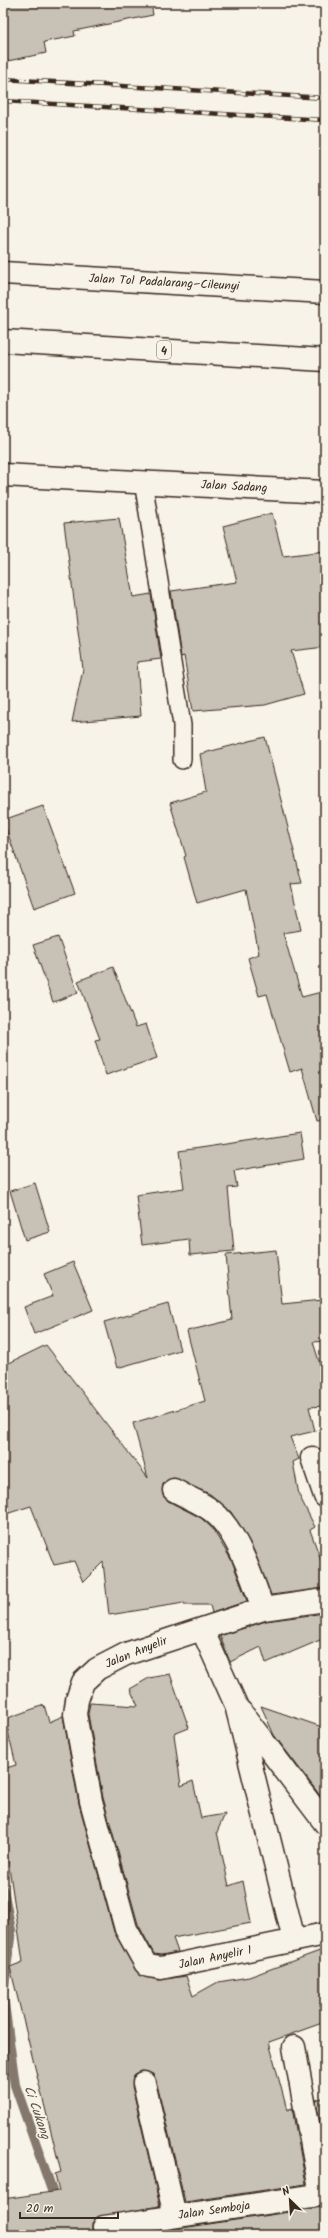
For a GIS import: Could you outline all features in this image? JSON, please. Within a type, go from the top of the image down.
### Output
[{"type":"main road","name":"Jalan Tol Padalarang–Cileunyi","points":[[3,273],[325,292]]},
{"type":"main road","name":"4","points":[[3,341],[325,360]]},
{"type":"main road","name":"Jalan Sadang","points":[[3,475],[143,481],[325,492]]},
{"type":"main road","points":[[312,1458],[325,1496]]},
{"type":"main road","points":[[174,1490],[213,1511],[229,1531],[248,1565],[263,1609]]},
{"type":"main road","name":"Jalan Anyelir","points":[[126,1929],[90,1801],[76,1730],[76,1700],[83,1682],[97,1669],[126,1654],[154,1643],[263,1609],[325,1600]]},
{"type":"main road","points":[[202,1629],[236,1705],[294,1940]]},
{"type":"main road","points":[[236,1705],[325,1823]]},
{"type":"main road","name":"Jalan Anyelir 1","points":[[126,1929],[145,1963],[148,1966],[161,1968],[325,1934]]},
{"type":"main road","points":[[294,2047],[323,2194]]},
{"type":"main road","points":[[144,2083],[175,2216]]},
{"type":"main road","name":"Jalan Semboja","points":[[104,2227],[323,2194]]},
{"type":"lane","points":[[143,481],[182,725],[182,760]]},
{"type":"building","points":[[3,3],[151,3],[153,15],[74,31],[75,36],[44,42],[46,53],[3,62]]},
{"type":"building","points":[[272,513],[283,556],[325,551],[325,647],[291,651],[304,694],[265,705],[193,711],[184,656],[181,657],[171,591],[237,582],[223,526]]},
{"type":"building","points":[[119,518],[133,597],[151,594],[161,659],[137,662],[141,716],[72,722],[83,669],[64,523]]},
{"type":"building","points":[[265,737],[302,883],[291,884],[301,930],[283,933],[302,997],[325,991],[325,1120],[317,1121],[302,1068],[290,1072],[267,994],[259,996],[248,958],[259,954],[246,889],[197,903],[184,857],[186,856],[170,803],[206,792],[200,754]]},
{"type":"building","points":[[43,806],[75,893],[34,908],[3,820]]},
{"type":"building","points":[[58,937],[78,993],[53,1002],[33,945]]},
{"type":"building","points":[[113,967],[136,1027],[146,1024],[157,1058],[106,1075],[95,1040],[100,1039],[78,981]]},
{"type":"building","points":[[300,1133],[304,1159],[234,1171],[237,1187],[228,1188],[234,1251],[190,1255],[189,1239],[142,1245],[136,1195],[184,1188],[179,1151]]},
{"type":"building","points":[[35,1183],[50,1232],[25,1240],[10,1191]]},
{"type":"building","points":[[276,1250],[282,1304],[322,1300],[325,1341],[313,1342],[325,1380],[325,1406],[309,1407],[315,1431],[290,1437],[299,1459],[293,1462],[299,1495],[315,1527],[310,1530],[325,1571],[325,1588],[271,1595],[254,1551],[231,1512],[210,1494],[173,1478],[167,1480],[163,1484],[163,1496],[168,1501],[201,1518],[212,1528],[232,1561],[247,1601],[212,1613],[210,1605],[184,1605],[184,1603],[109,1615],[103,1562],[83,1582],[74,1561],[54,1565],[31,1506],[3,1515],[3,1366],[46,1345],[148,1478],[133,1423],[205,1401],[187,1331],[232,1320],[226,1255]]},
{"type":"building","points":[[73,1262],[93,1310],[34,1334],[24,1307],[53,1296],[44,1274]]},
{"type":"building","points":[[168,1304],[180,1350],[117,1368],[104,1322]]},
{"type":"building","points":[[325,1613],[325,1638],[266,1663],[261,1647],[230,1662],[220,1636],[266,1621]]},
{"type":"building","points":[[170,1674],[189,1728],[174,1734],[181,1786],[193,1781],[201,1818],[225,1814],[217,1832],[229,1886],[243,1881],[251,1923],[173,1938],[178,1952],[161,1955],[154,1954],[138,1924],[103,1798],[88,1714],[90,1703],[138,1706],[130,1689],[149,1678]]},
{"type":"building","points":[[44,1705],[49,1722],[63,1716],[79,1804],[114,1932],[139,1975],[159,1980],[186,1976],[193,1996],[218,1982],[249,1977],[325,1949],[325,2022],[269,2042],[287,2110],[292,2108],[306,2184],[185,2202],[156,2080],[153,2074],[142,2071],[135,2074],[132,2086],[160,2206],[97,2217],[92,2223],[94,2235],[3,2235],[3,2199],[59,2191],[55,2174],[61,2172],[10,1967],[23,1962],[8,1860],[3,1841],[3,1769],[16,1765],[5,1719]]},
{"type":"building","points":[[261,1706],[325,1728],[325,1802],[274,1735]]},
{"type":"building","points":[[325,2097],[325,2147],[316,2100]]},
{"type":"building","points":[[323,2207],[325,2207],[325,2235],[135,2235]]},
{"type":"waterway","name":"Ci Cukang","points":[[3,1889],[11,1930],[3,1993]]},
{"type":"waterway","name":"Ci Cukang","points":[[3,1996],[15,2085],[53,2193],[54,2204]]},
{"type":"railway","points":[[3,79],[325,98]]},
{"type":"railway","points":[[3,101],[325,120]]}]
